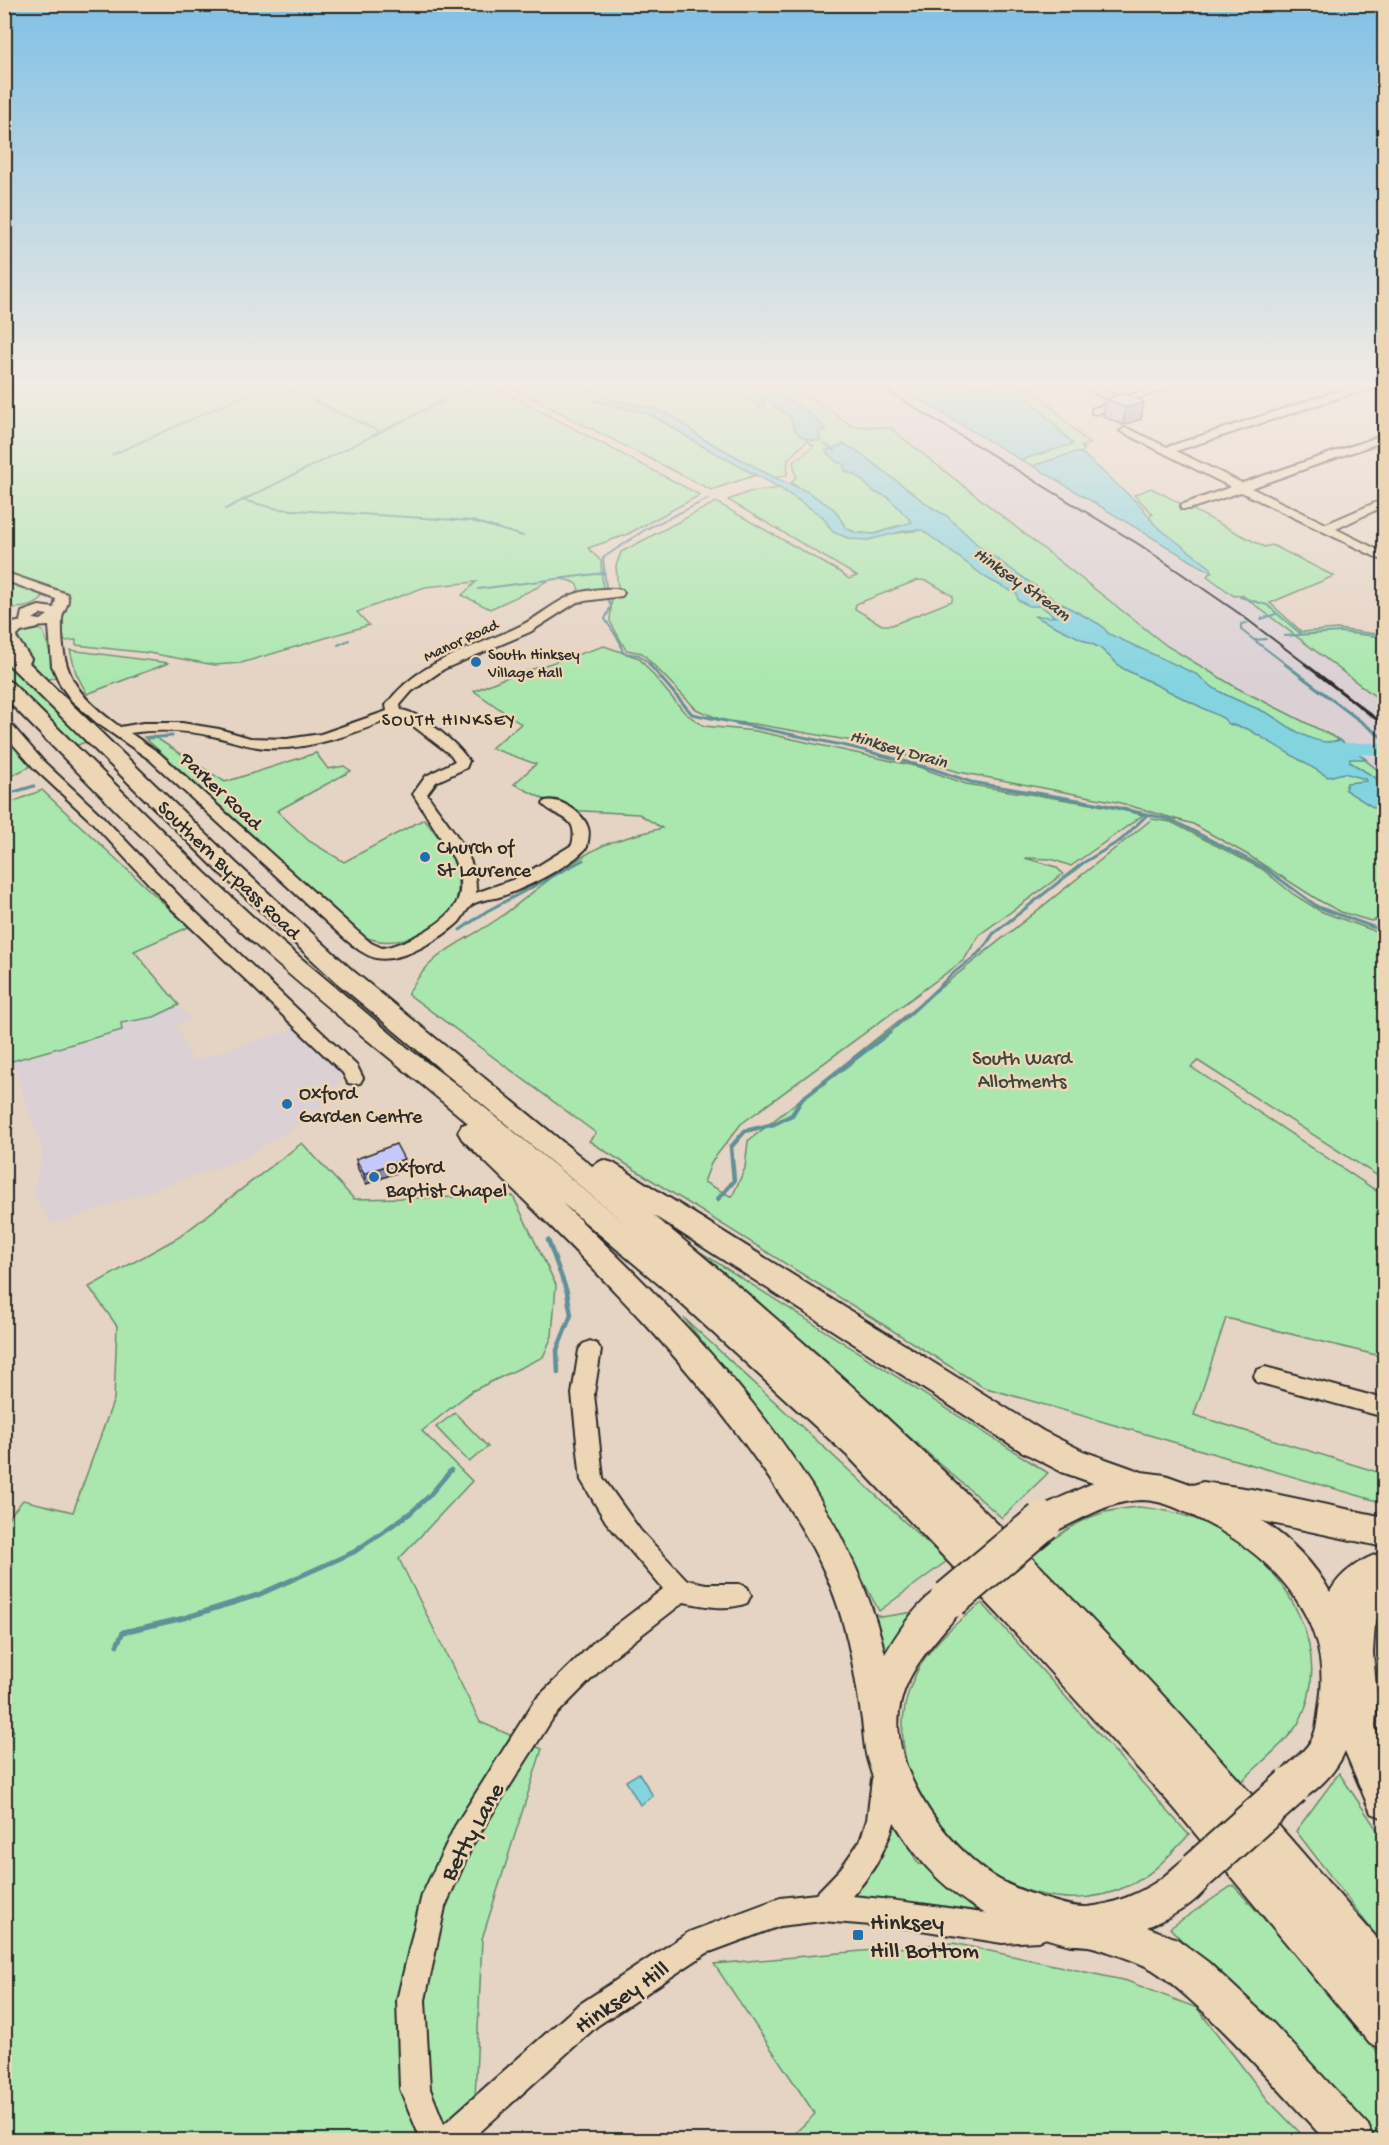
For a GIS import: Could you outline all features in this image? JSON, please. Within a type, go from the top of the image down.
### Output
[{"type":"highway","points":[[5,612],[36,617]]},
{"type":"highway","points":[[30,675],[19,653],[7,639],[7,635],[36,617]]},
{"type":"highway","name":"Southern By-pass Road","points":[[4,649],[279,917],[344,976],[465,1078]]},
{"type":"highway","name":"Southern By-pass Road","points":[[4,686],[197,878],[256,933],[400,1055]]},
{"type":"highway","points":[[400,1055],[440,1102],[653,1310],[704,1367],[766,1446],[827,1540],[848,1586],[863,1631],[880,1719],[886,1765],[922,1832],[942,1858],[978,1889],[1021,1910],[1162,1953],[1194,1976],[1256,2034],[1353,2140]]},
{"type":"highway","points":[[400,1055],[452,1095],[685,1290],[862,1449],[1010,1603],[1187,1794],[1384,2030]]},
{"type":"highway","points":[[465,1078],[616,1179],[1032,1441],[1073,1462],[1157,1489],[1247,1527],[1282,1556],[1304,1579],[1332,1631],[1366,1761],[1384,1800]]},
{"type":"highway","points":[[465,1078],[596,1182],[711,1279],[884,1436],[1029,1580],[1144,1701],[1384,1976]]},
{"type":"highway","points":[[880,1719],[891,1678],[908,1647],[950,1599],[1043,1521],[1091,1498],[1157,1489],[1251,1503],[1384,1532]]},
{"type":"highway","points":[[1332,1631],[1341,1601],[1356,1582],[1384,1567]]},
{"type":"highway","points":[[1357,1726],[1359,1700],[1354,1639],[1358,1619],[1366,1605],[1384,1588]]},
{"type":"highway","points":[[1079,1926],[1136,1912],[1172,1895],[1292,1786],[1328,1747],[1339,1705],[1341,1667]]},
{"type":"street","points":[[1233,484],[1384,557]]},
{"type":"street","points":[[1185,507],[1252,484]]},
{"type":"street","points":[[1326,529],[1384,502]]},
{"type":"street","points":[[4,576],[50,590],[50,600],[36,617]]},
{"type":"street","name":"Parker Road","points":[[50,590],[63,597],[55,616],[55,644],[61,673],[69,687],[99,718],[154,756],[370,950],[382,953],[410,946],[430,935],[454,916],[466,900]]},
{"type":"street","name":"Manor Road","points":[[394,713],[393,705],[400,694],[439,666],[525,629],[573,599],[610,593]]},
{"type":"street","points":[[36,617],[52,611],[55,616]]},
{"type":"street","name":"Parker Road","points":[[36,617],[55,644]]},
{"type":"street","points":[[118,732],[128,729],[169,726],[222,734],[252,743],[280,743],[310,740],[394,713],[408,715],[456,752],[462,761],[461,765],[421,788],[420,794],[450,839],[462,863],[468,881],[466,900],[504,890],[545,869],[579,847],[580,827],[573,814],[555,807]]},
{"type":"street","points":[[4,725],[39,765],[97,819],[178,905],[351,1070],[354,1078]]},
{"type":"street","points":[[590,1350],[583,1394],[592,1480],[632,1538],[681,1590],[706,1595],[739,1595]]},
{"type":"street","points":[[1265,1376],[1384,1408]]},
{"type":"street","name":"Betty Lane","points":[[436,2140],[415,2089],[411,2000],[432,1905],[464,1834],[544,1709],[604,1649],[681,1590]]},
{"type":"street","points":[[822,1907],[865,1862],[879,1832],[885,1798],[886,1765]]},
{"type":"street","name":"Hinksey Hill","points":[[449,2140],[587,2016],[699,1942],[780,1912],[822,1907],[908,1914],[1002,1929],[1079,1926]]},
{"type":"shaded area","points":[[960,484],[1059,484],[1129,526],[1234,596],[1242,594],[1384,703],[1384,775],[1340,740],[1237,688],[1167,646]]},
{"type":"shaded area","name":"Oxford Garden Centre","points":[[134,951],[192,1021],[176,1025],[193,1061],[294,1029],[344,1073],[324,1107],[248,1157],[53,1225],[33,1195],[43,1152],[12,1061],[5,1057],[4,1012]]},
{"type":"green space","points":[[5,484],[679,484],[700,495],[626,535],[588,548],[601,561],[603,590],[581,596],[575,593],[579,589],[576,583],[561,579],[551,580],[490,609],[462,595],[476,582],[425,587],[357,612],[369,625],[241,663],[215,665],[149,653],[76,645],[76,640],[64,641],[62,622],[68,599],[66,594],[52,587],[5,572]]},
{"type":"green space","points":[[699,484],[729,484],[711,490]]},
{"type":"green space","points":[[793,484],[961,484],[1167,646],[1237,688],[1340,740],[1384,775],[1384,923],[1379,919],[1371,921],[1341,912],[1193,824],[1117,802],[959,772],[864,743],[755,724],[724,721],[696,709],[642,653],[626,650],[610,621],[612,596],[618,588],[616,566],[621,552],[716,502],[849,579],[857,576],[728,500],[749,492],[780,488],[823,517],[833,532],[851,539],[921,530],[897,526],[875,534],[856,533],[846,528],[834,509]],"holes":[[[918,580],[928,581],[953,596],[952,601],[892,625],[882,625],[855,609],[856,604]]]},
{"type":"green space","points":[[1151,488],[1264,547],[1272,545],[1334,576],[1270,603],[1302,632],[1337,629],[1384,635],[1384,703],[1242,595],[1234,596],[1207,576],[1212,571],[1154,525],[1149,516],[1153,514],[1134,495]]},
{"type":"green space","points":[[5,581],[38,591],[43,598],[25,607],[5,607]]},
{"type":"green space","points":[[34,628],[43,631],[58,676],[47,680],[22,652],[12,635]]},
{"type":"green space","name":"South Ward Allotments","points":[[604,646],[639,658],[685,713],[704,726],[756,731],[919,767],[966,784],[1104,806],[1143,815],[1071,866],[1051,859],[1025,858],[1056,867],[1063,874],[979,935],[964,960],[741,1124],[712,1161],[704,1182],[732,1197],[745,1168],[748,1141],[1152,819],[1171,822],[1262,869],[1293,894],[1320,911],[1372,930],[1384,938],[1384,1180],[1198,1061],[1191,1067],[1384,1196],[1384,1357],[1226,1318],[1194,1415],[1384,1474],[1384,1503],[983,1387],[589,1141],[596,1133],[408,994],[417,979],[438,957],[502,916],[574,862],[607,844],[662,828],[639,814],[565,810],[514,784],[536,764],[491,748],[521,724],[474,691],[502,679]]},
{"type":"green space","points":[[70,650],[169,663],[87,694],[76,673]]},
{"type":"green space","points":[[4,659],[88,741],[75,746],[5,676]]},
{"type":"green space","points":[[4,734],[31,766],[5,779],[4,779]]},
{"type":"green space","points":[[153,736],[225,782],[316,753],[328,769],[344,766],[351,771],[277,811],[309,841],[344,862],[424,819],[444,845],[456,867],[458,889],[453,911],[431,928],[404,940],[385,942],[365,937],[144,737]]},
{"type":"green space","points":[[42,790],[189,927],[134,951],[179,1005],[154,1017],[121,1023],[122,1030],[12,1061],[4,1057],[5,805]]},
{"type":"green space","points":[[302,1143],[354,1199],[513,1196],[556,1285],[552,1336],[543,1357],[472,1391],[422,1431],[472,1481],[399,1559],[480,1722],[542,1749],[482,1939],[475,2099],[421,2140],[5,2140],[4,1523],[23,1500],[73,1512],[114,1399],[117,1326],[89,1287],[179,1237]]},
{"type":"green space","points":[[691,1246],[1048,1473],[1002,1518]]},
{"type":"green space","points":[[684,1318],[947,1561],[879,1611],[812,1484]]},
{"type":"green space","points":[[455,1413],[488,1447],[469,1462],[436,1427]]},
{"type":"green space","points":[[1139,1507],[1186,1516],[1209,1524],[1230,1536],[1271,1571],[1287,1593],[1300,1618],[1309,1643],[1312,1670],[1309,1696],[1294,1729],[1281,1745],[1242,1781],[1029,1559],[1067,1529],[1092,1516]]},
{"type":"green space","points":[[982,1603],[1189,1835],[1162,1863],[1130,1885],[1085,1898],[1039,1894],[996,1877],[958,1849],[928,1813],[909,1771],[903,1726],[913,1680],[933,1647]]},
{"type":"green space","points":[[866,1609],[881,1617],[914,1612],[885,1672]]},
{"type":"green space","points":[[1339,1773],[1384,1840],[1384,1946],[1296,1831]]},
{"type":"green space","points":[[894,1810],[910,1836],[914,1856],[919,1864],[937,1867],[989,1913],[890,1900],[851,1901],[878,1864]]},
{"type":"green space","points":[[1233,1885],[1333,1995],[1384,2061],[1384,2140],[1374,2140],[1170,1928]]},
{"type":"green space","points":[[953,1943],[1127,1981],[1197,2008],[1268,2100],[1307,2140],[788,2140],[815,2114],[714,1964]]},
{"type":"water","points":[[773,484],[789,484],[808,492],[834,509],[846,528],[856,533],[875,534],[912,522],[888,497],[874,492],[866,484],[901,484],[947,516],[980,547],[1055,600],[1101,625],[1109,634],[1198,675],[1222,693],[1267,713],[1302,735],[1318,741],[1340,740],[1366,759],[1350,759],[1350,762],[1384,783],[1384,814],[1345,790],[1347,783],[1366,781],[1365,779],[1344,773],[1328,777],[1248,729],[1229,724],[1223,718],[1122,668],[1100,648],[1034,616],[1055,617],[1041,606],[1029,606],[1018,600],[1017,594],[988,579],[922,530],[908,530],[868,540],[851,539],[833,532],[823,517]]},
{"type":"water","points":[[1063,484],[1117,484],[1142,507],[1155,525],[1211,568],[1211,573]]},
{"type":"water","points":[[639,1773],[653,1796],[640,1805],[626,1781]]},
{"type":"building","points":[[396,1144],[404,1159],[364,1174],[356,1159]]},
{"type":"waterway","points":[[243,500],[275,484]]},
{"type":"waterway","name":"Hinksey Drain","points":[[651,665],[639,655],[623,653],[620,642],[605,619],[611,606],[607,598],[603,558],[646,529],[708,499]]},
{"type":"waterway","points":[[225,509],[243,500]]},
{"type":"waterway","points":[[243,500],[278,509],[472,521],[523,536]]},
{"type":"waterway","points":[[478,589],[604,573]]},
{"type":"waterway","points":[[1240,597],[1267,605],[1300,633]]},
{"type":"waterway","points":[[1261,619],[1276,614]]},
{"type":"waterway","points":[[1247,623],[1241,624],[1241,630],[1287,665]]},
{"type":"waterway","points":[[1284,636],[1340,632],[1384,637]]},
{"type":"waterway","points":[[1255,640],[1266,639]]},
{"type":"waterway","points":[[338,645],[349,640]]},
{"type":"waterway","name":"Hinksey Drain","points":[[649,664],[692,714],[851,747],[933,769],[971,782],[1102,804],[1148,814]]},
{"type":"waterway","points":[[1285,664],[1384,739]]},
{"type":"waterway","points":[[148,738],[172,736]]},
{"type":"waterway","name":"Hinksey Stream","points":[[1323,749],[1384,749]]},
{"type":"waterway","points":[[4,795],[34,786]]},
{"type":"waterway","points":[[888,1033],[977,954],[993,934],[1083,863],[1121,840],[1148,814]]},
{"type":"waterway","name":"Hinksey Drain","points":[[1148,814],[1172,820],[1263,867],[1318,907],[1384,931]]},
{"type":"waterway","points":[[460,930],[487,911],[583,860]]},
{"type":"waterway","points":[[718,1199],[734,1181],[731,1147],[745,1131],[774,1124],[792,1115],[802,1099],[890,1032]]},
{"type":"waterway","points":[[548,1240],[567,1292],[571,1315],[557,1350],[558,1373]]},
{"type":"waterway","points":[[408,1515],[429,1496],[451,1470]]},
{"type":"waterway","points":[[117,1645],[123,1632],[184,1618],[258,1595],[354,1552],[410,1513]]},
{"type":"waterway","points":[[4,1737],[12,1731]]},
{"type":"railway","points":[[1040,484],[1140,545],[1240,614],[1307,665]]},
{"type":"railway","points":[[1305,664],[1384,725]]},
{"type":"place","name":"South Hinksey Village Hall","points":[[476,662]]},
{"type":"place","name":"Church of St Laurence","points":[[425,857]]},
{"type":"place","name":"Oxford Garden Centre","points":[[287,1104]]},
{"type":"place","name":"Oxford Baptist Chapel","points":[[374,1177]]},
{"type":"place","name":"Hinksey Hill Bottom","points":[[858,1935]]},
{"type":"district","name":"SOUTH HINKSEY","points":[[449,719]]}]
